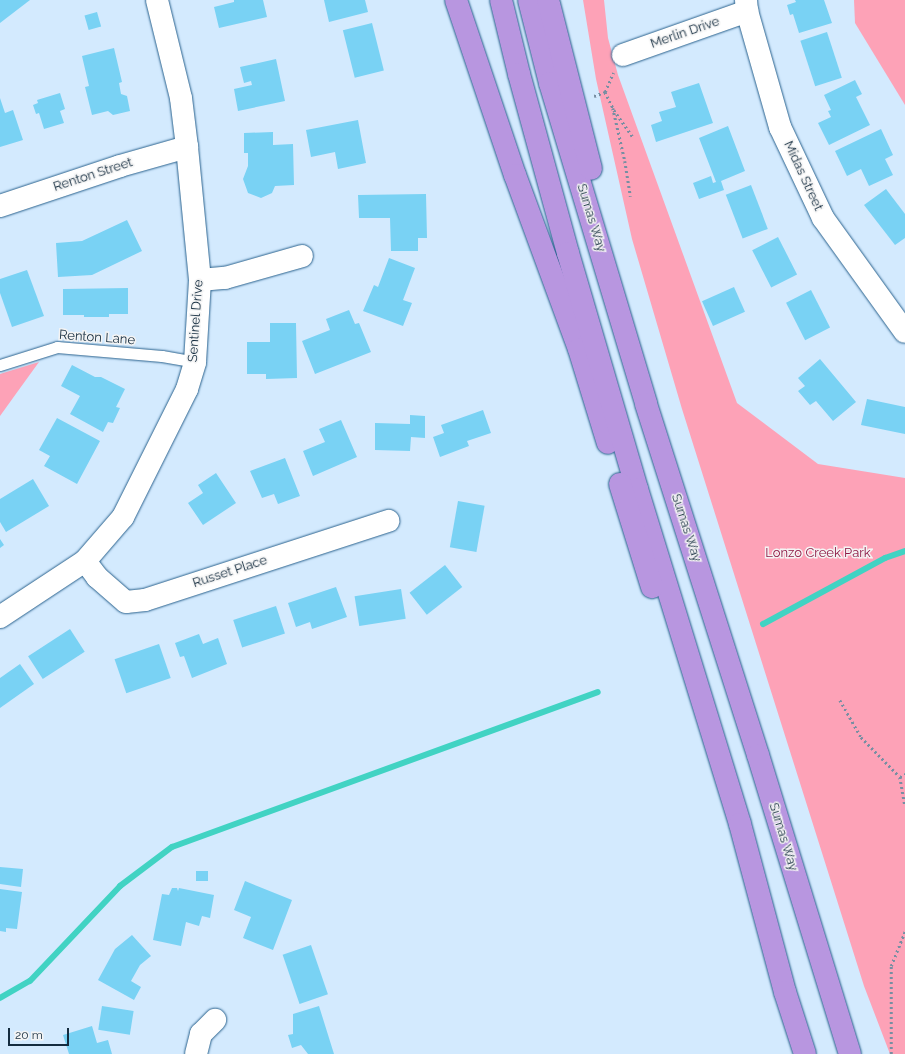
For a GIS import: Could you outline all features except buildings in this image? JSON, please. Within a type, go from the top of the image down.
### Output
[{"type":"highway","points":[[456,0],[515,175],[579,349],[643,561],[668,634],[722,769]]},
{"type":"highway","points":[[501,0],[521,82],[568,253],[637,489],[740,824],[785,992],[805,1054]]},
{"type":"highway","name":"Sumas Way","points":[[529,0],[550,83],[646,404],[758,755],[850,1054]]},
{"type":"highway","points":[[548,0],[573,103],[616,259],[646,404]]},
{"type":"highway","points":[[785,992],[813,1054]]},
{"type":"street","name":"Sentinel Drive","points":[[0,617],[85,561],[123,517],[187,388],[195,362],[200,280],[187,147],[181,98],[157,0]]},
{"type":"street","name":"Merlin Drive","points":[[623,55],[746,6]]},
{"type":"street","name":"Midas Street","points":[[746,6],[780,127],[823,218],[905,332]]},
{"type":"street","name":"Renton Street","points":[[0,206],[120,166],[187,147]]},
{"type":"street","points":[[200,280],[226,278],[302,256]]},
{"type":"street","name":"Russet Place","points":[[85,561],[97,577],[126,602],[145,600],[388,521]]},
{"type":"street","points":[[196,1054],[200,1034],[215,1020]]},
{"type":"lane","name":"Renton Lane","points":[[0,365],[57,347],[162,356],[195,362]]},
{"type":"path","points":[[573,103],[605,92],[623,55]]},
{"type":"path","points":[[605,92],[613,108],[633,137]]},
{"type":"path","points":[[613,108],[625,161],[631,197]]},
{"type":"path","points":[[840,700],[861,737],[900,777],[905,805]]},
{"type":"path","points":[[900,777],[905,774]]},
{"type":"path","points":[[891,1054],[892,966],[905,931]]},
{"type":"green space","name":"Lonzo Creek Park","points":[[583,0],[604,0],[608,38],[618,75],[737,403],[818,464],[905,478],[905,1054],[890,1054],[864,986],[682,409],[632,239],[596,79]]},
{"type":"green space","points":[[854,0],[905,0],[905,105],[855,23]]},
{"type":"green space","points":[[39,362],[18,391],[0,416],[0,374]]},
{"type":"waterway","points":[[763,624],[885,558],[905,551]]},
{"type":"waterway","points":[[0,998],[30,981],[120,886],[172,847],[598,692]]}]
